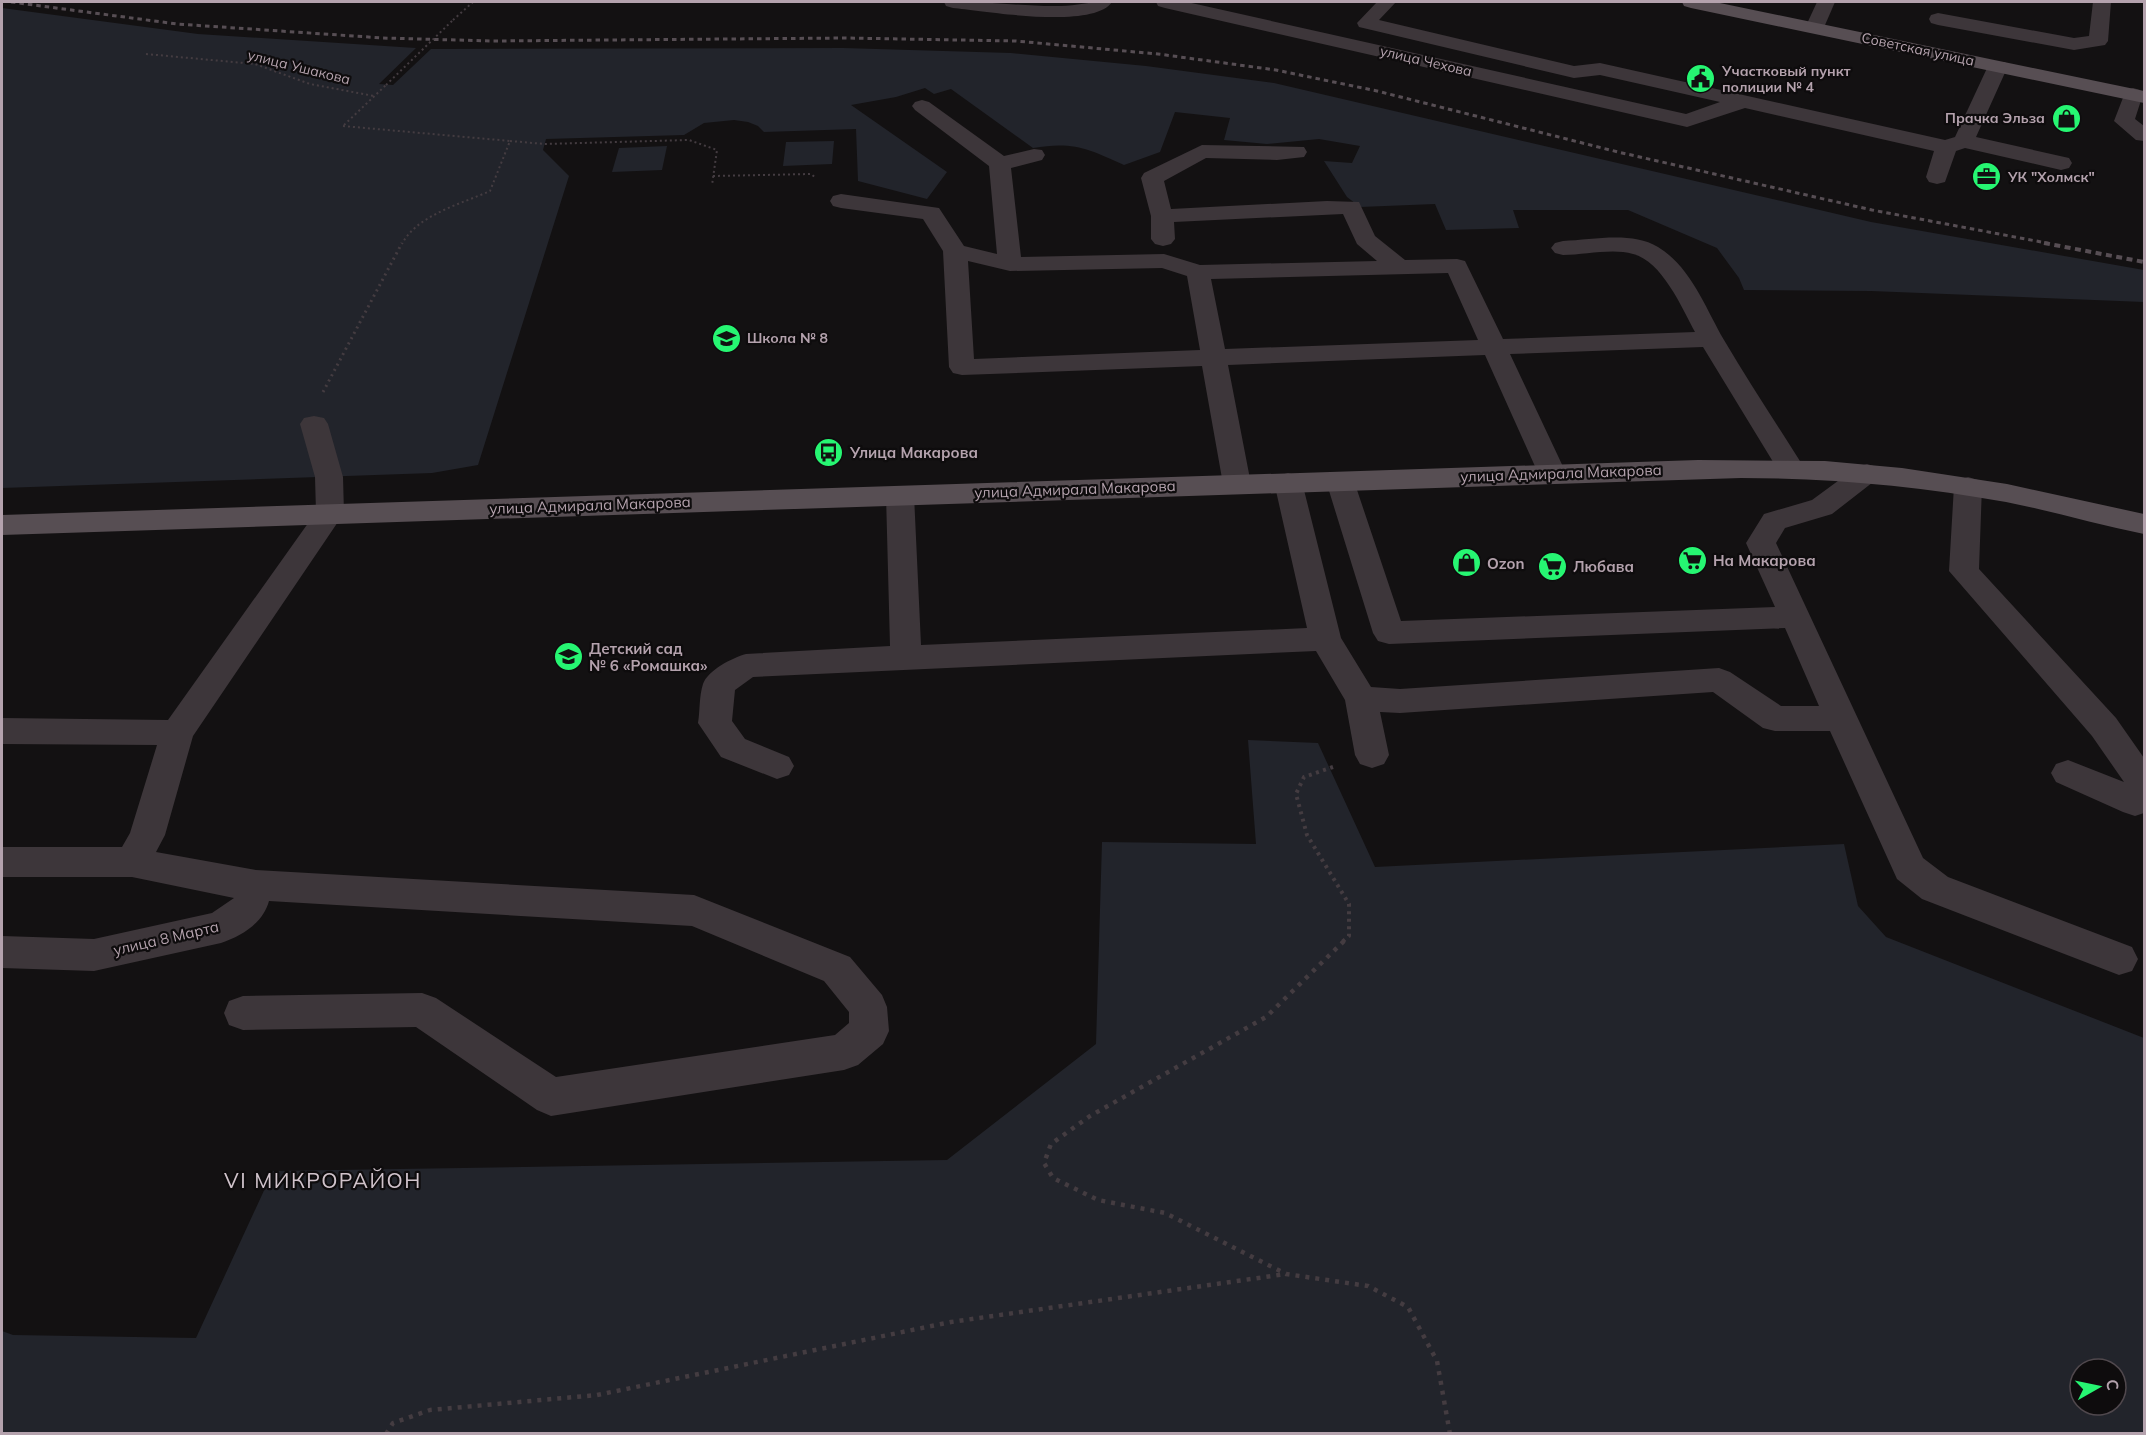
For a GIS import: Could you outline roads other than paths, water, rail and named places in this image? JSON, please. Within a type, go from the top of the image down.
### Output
[{"type":"main road","name":"Советская улица","points":[[1691,2],[2139,95]]},
{"type":"main road","name":"улица Адмирала Макарова","points":[[2,525],[1698,469],[1791,469],[1867,473],[1968,486],[2145,524]]},
{"type":"street","points":[[952,2],[1060,12],[1093,9],[1103,2]]},
{"type":"street","name":"улица Чехова","points":[[1165,2],[1687,121],[1744,101]]},
{"type":"street","points":[[1387,2],[1366,23],[1574,72],[1600,69],[1744,101],[2061,163]]},
{"type":"street","points":[[1815,28],[1826,2]]},
{"type":"street","points":[[1925,51],[1941,10],[2074,44],[2098,41],[2102,2]]},
{"type":"street","points":[[1937,177],[1998,66]]},
{"type":"street","points":[[2139,95],[2124,121],[2145,135]]},
{"type":"street","points":[[922,106],[1000,164],[1010,264]]},
{"type":"street","points":[[1164,261],[1162,216],[1152,178],[1202,151],[1277,154],[1296,152]]},
{"type":"street","points":[[1000,164],[1034,154]]},
{"type":"street","points":[[841,201],[931,213],[955,251],[962,367],[1711,339]]},
{"type":"street","points":[[1162,216],[1248,213],[1268,209],[1351,207],[1365,239],[1399,267]]},
{"type":"street","points":[[1443,243],[1457,266],[1552,473]]},
{"type":"street","points":[[1563,248],[1637,247],[1656,256],[1689,297],[1711,339],[1791,469]]},
{"type":"street","points":[[955,251],[1010,264],[1164,261],[1198,272],[1457,266]]},
{"type":"street","points":[[1198,272],[1237,484]]},
{"type":"street","points":[[132,862],[147,836],[177,733],[330,513],[329,477],[314,424]]},
{"type":"street","points":[[1867,473],[1822,507],[1774,521],[1761,543],[1839,718],[1910,868],[1935,888],[2119,958]]},
{"type":"street","points":[[1340,481],[1389,633],[1794,617]]},
{"type":"street","points":[[1288,482],[1325,639],[1361,699],[1371,755]]},
{"type":"street","points":[[1968,486],[1964,571],[2104,727],[2145,784]]},
{"type":"street","points":[[900,495],[906,657]]},
{"type":"street","points":[[777,766],[734,748],[715,723],[719,685],[746,666],[1325,639]]},
{"type":"street","points":[[1361,699],[1400,700],[1719,680],[1775,718],[1839,718]]},
{"type":"street","points":[[2,731],[177,733]]},
{"type":"street","points":[[2068,773],[2135,802],[2145,796]]},
{"type":"street","points":[[2,862],[132,862],[256,885],[694,911],[837,969],[868,1007],[869,1031],[844,1052],[551,1097],[422,1010],[243,1013]]},
{"type":"street","name":"улица 8 Марта","points":[[2,952],[94,955],[221,927],[249,907],[256,885]]},
{"type":"railway","points":[[11,2],[177,24],[383,38],[492,41],[845,38],[1016,41],[1158,54],[1276,70],[1377,91],[1618,152],[1872,210],[2052,244]]},
{"type":"railway","points":[[2044,243],[2144,262]]},
{"type":"place","name":"Участковый пункт полиции № 4","points":[[1701,79]]},
{"type":"place","name":"Прачка Эльза","points":[[2066,118]]},
{"type":"place","name":"УК \"Холмск\"","points":[[1987,177]]},
{"type":"place","name":"Школа № 8","points":[[726,338]]},
{"type":"place","name":"Улица Макарова","points":[[829,452]]},
{"type":"place","name":"На Макарова","points":[[1692,560]]},
{"type":"place","name":"Ozon","points":[[1466,563]]},
{"type":"place","name":"Любава","points":[[1552,566]]},
{"type":"place","name":"Детский сад № 6 «Ромашка»","points":[[568,657]]},
{"type":"district","name":"VI МИКРОРАЙОН","points":[[323,1180]]}]
